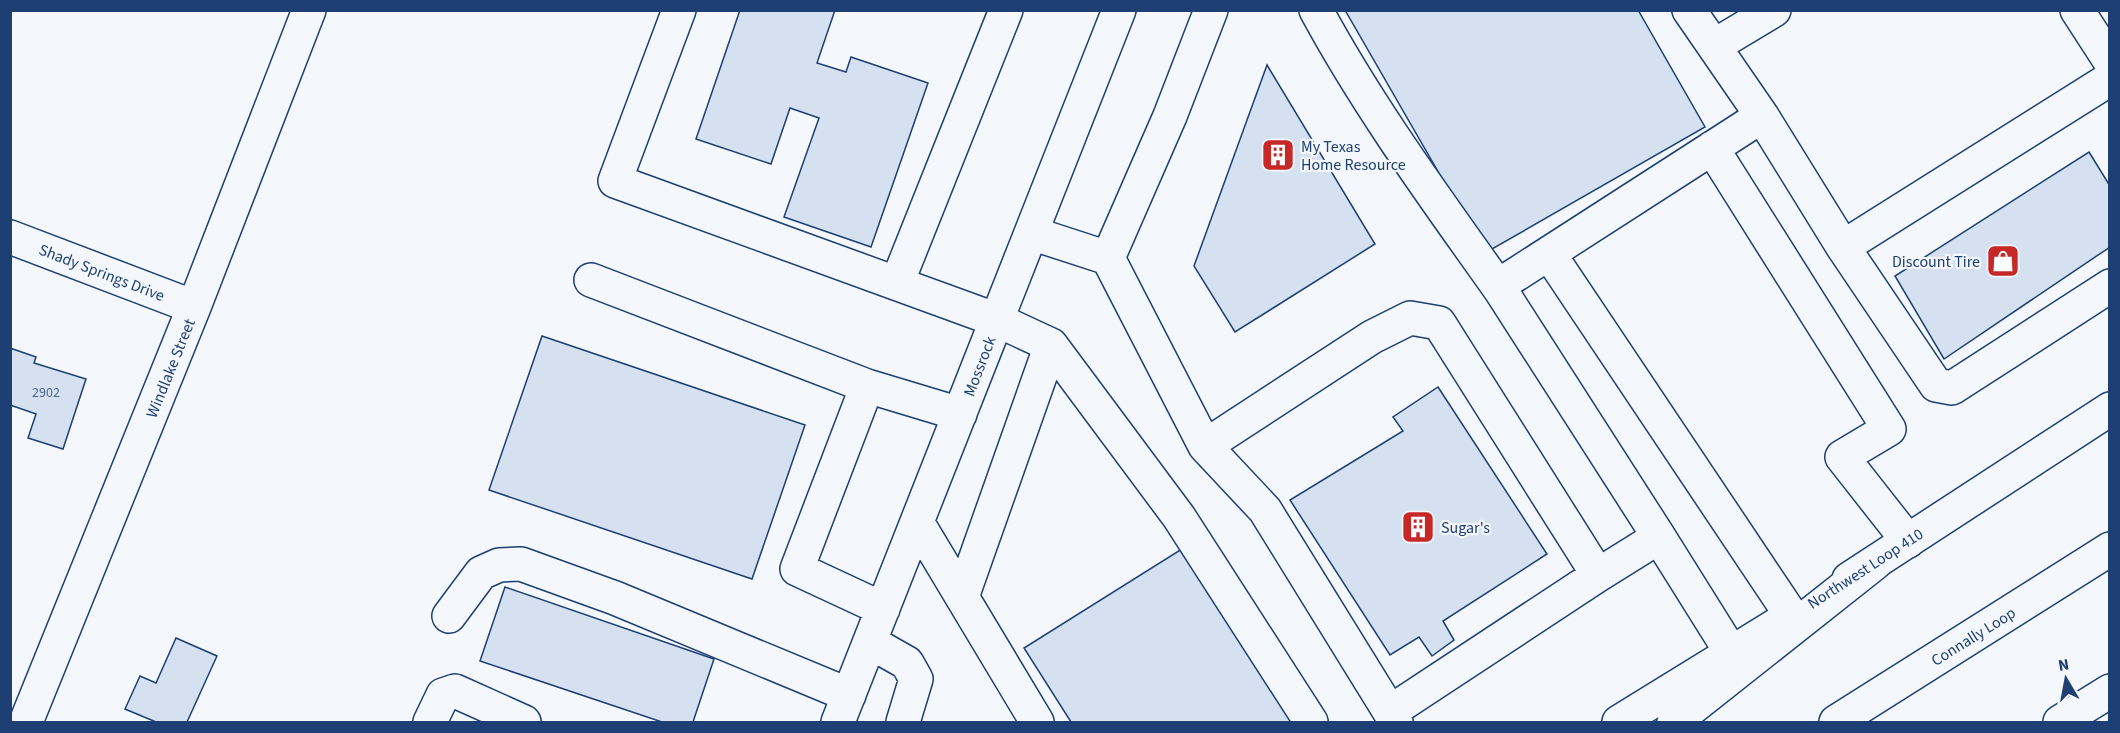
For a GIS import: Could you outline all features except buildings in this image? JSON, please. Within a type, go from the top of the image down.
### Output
[{"type":"main road","name":"Windlake Street","points":[[26,723],[194,307],[309,10]]},
{"type":"main road","points":[[679,10],[615,181],[997,320],[1051,345],[1179,517],[1311,723]]},
{"type":"main road","points":[[897,283],[1006,10]]},
{"type":"main road","name":"Mossrock","points":[[843,709],[1119,10]]},
{"type":"main road","points":[[1108,258],[1170,116],[1210,10]]},
{"type":"main road","points":[[1316,10],[1336,46],[1422,178],[1504,296]]},
{"type":"main road","points":[[1689,10],[1761,116],[1844,248],[1936,385],[1952,388],[2109,286]]},
{"type":"main road","points":[[1714,46],[1774,10]]},
{"type":"main road","points":[[2077,10],[2109,61]]},
{"type":"main road","points":[[1844,248],[2109,79]]},
{"type":"main road","points":[[1731,652],[1498,286],[1550,255],[1761,116]]},
{"type":"main road","points":[[1712,148],[1889,429],[1842,457],[1908,541]]},
{"type":"main road","points":[[1031,233],[1108,258],[1205,446],[1265,510],[1393,717],[1598,574],[1659,537]]},
{"type":"main road","name":"Shady Springs Drive","points":[[10,237],[194,307]]},
{"type":"main road","points":[[1550,255],[1791,615]]},
{"type":"main road","points":[[591,280],[867,386],[960,414]]},
{"type":"main road","points":[[1205,446],[1371,337],[1410,318],[1439,324],[1598,574]]},
{"type":"main road","points":[[962,597],[1051,345]]},
{"type":"main road","points":[[867,386],[797,569],[883,609]]},
{"type":"main road","name":"Northwest Loop 410","points":[[1619,723],[1875,563],[2109,409]]},
{"type":"main road","points":[[917,522],[1037,723]]},
{"type":"main road","name":"Connally Loop","points":[[1836,723],[2109,549]]},
{"type":"main road","points":[[1674,723],[1875,563]]},
{"type":"main road","points":[[449,616],[481,573],[499,565],[521,564],[615,598],[843,709]]},
{"type":"main road","points":[[870,642],[907,663],[916,679],[903,723]]},
{"type":"main road","points":[[430,723],[443,694],[455,691],[524,723]]},
{"type":"main road","points":[[2060,723],[2109,691]]},
{"type":"place","name":"My Texas Home Resource","points":[[1278,155]]},
{"type":"place","name":"Discount Tire","points":[[2003,261]]},
{"type":"place","name":"Sugar's","points":[[1418,527]]}]
